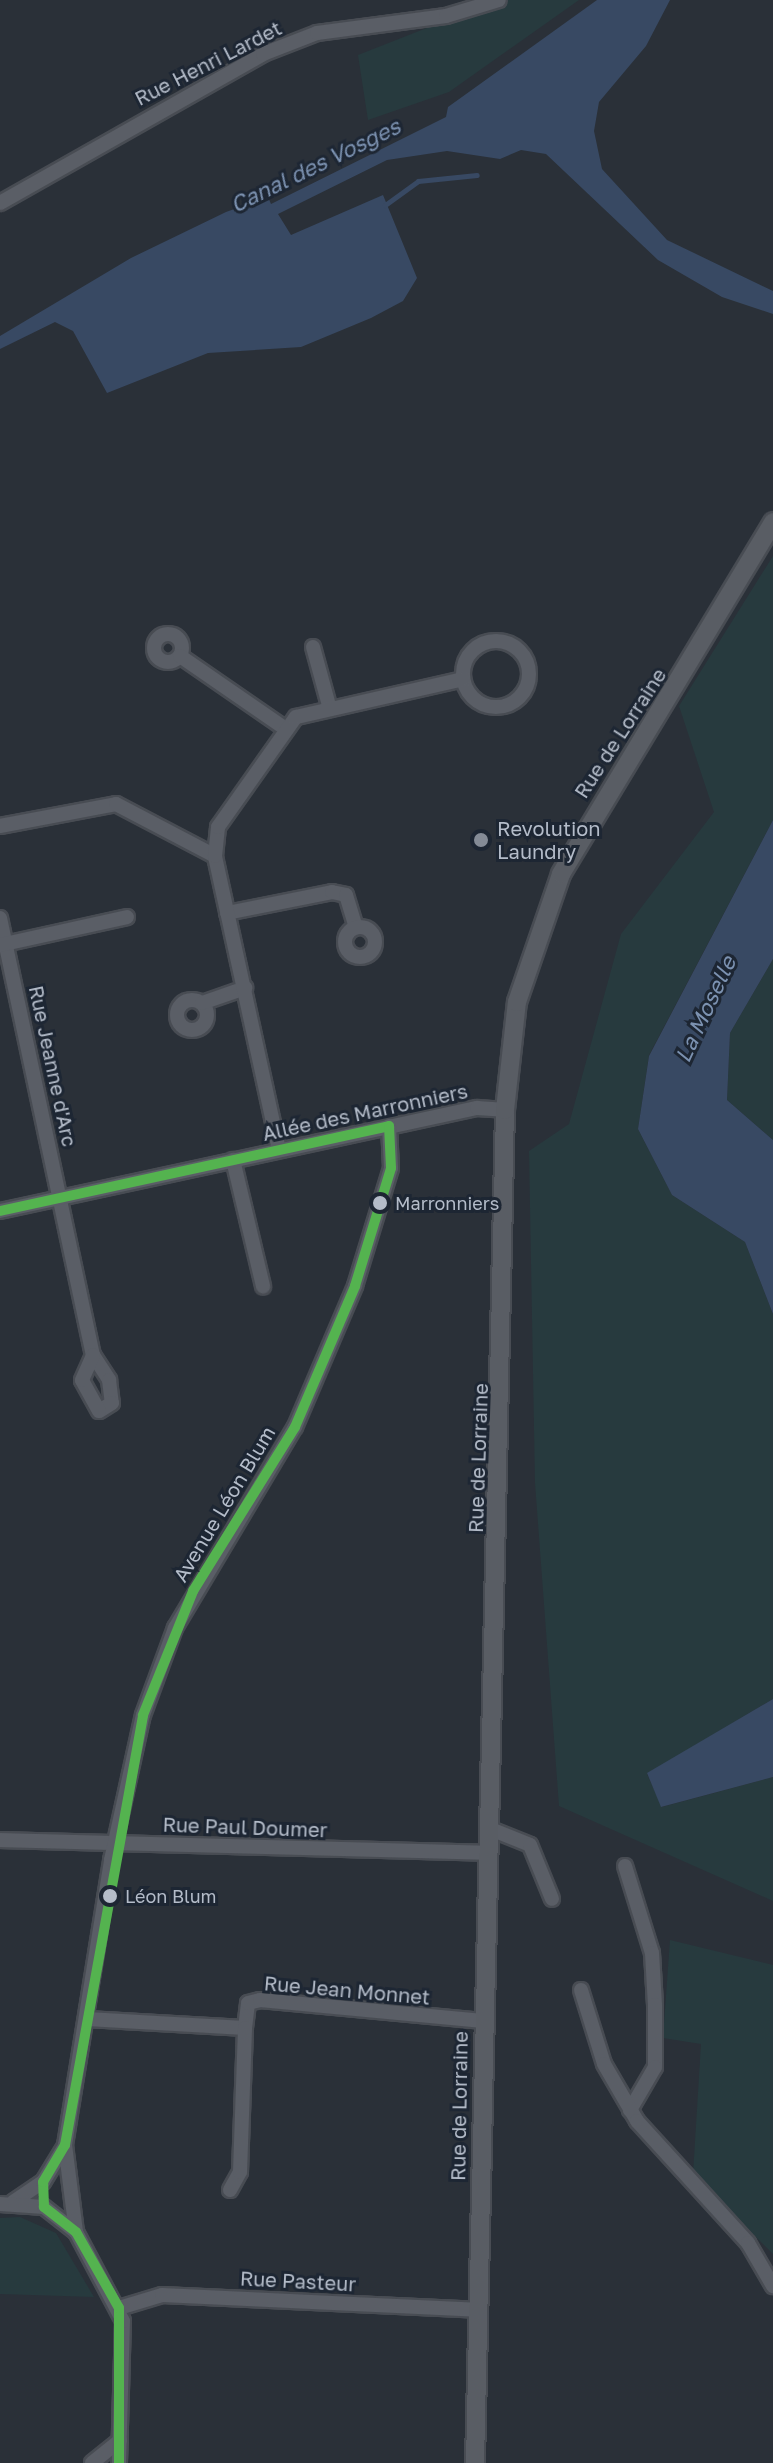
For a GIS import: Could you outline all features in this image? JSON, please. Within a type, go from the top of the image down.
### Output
[{"type":"main road","name":"Rue de Lorraine","points":[[475,2463],[505,1110],[517,1002],[561,874],[773,522]]},
{"type":"street","name":"Rue Henri Lardet","points":[[0,203],[263,54],[317,33],[446,16],[499,0]]},
{"type":"street","points":[[485,643],[508,643],[529,668],[526,689],[501,706],[472,697],[463,679],[468,657],[485,643]]},
{"type":"street","points":[[313,647],[330,709]]},
{"type":"street","points":[[180,656],[283,727]]},
{"type":"street","points":[[279,1150],[215,856],[218,827],[283,727],[330,709],[463,679]]},
{"type":"street","points":[[0,826],[116,804],[215,856]]},
{"type":"street","points":[[227,913],[332,892],[346,895],[356,928]]},
{"type":"street","points":[[3,944],[127,917]]},
{"type":"street","name":"Rue Jeanne d'Arc","points":[[0,918],[3,944],[63,1198],[93,1355]]},
{"type":"street","points":[[202,1003],[245,988]]},
{"type":"street","name":"Allée des Marronniers","points":[[0,1211],[389,1126],[505,1110]]},
{"type":"street","name":"Avenue Léon Blum","points":[[76,2232],[65,2145],[115,1843],[143,1715],[175,1628],[295,1427],[355,1286],[391,1168],[389,1126]]},
{"type":"street","points":[[233,1160],[263,1286]]},
{"type":"street","points":[[488,1828],[530,1845],[552,1899]]},
{"type":"street","name":"Rue Paul Doumer","points":[[0,1840],[488,1853]]},
{"type":"street","points":[[625,1866],[652,1953],[655,2005],[655,2067],[630,2110]]},
{"type":"street","points":[[581,1990],[604,2064],[630,2110],[667,2161],[748,2243],[773,2286]]},
{"type":"street","name":"Rue Jean Monnet","points":[[245,2028],[248,2003],[260,2000],[483,2021]]},
{"type":"street","points":[[87,2019],[245,2028],[240,2172],[230,2190]]},
{"type":"street","name":"Avenue Léon Blum","points":[[6,2203],[43,2182],[65,2145]]},
{"type":"street","points":[[44,2207],[43,2182],[70,2193]]},
{"type":"street","points":[[44,2207],[70,2193]]},
{"type":"street","points":[[6,2203],[44,2207],[76,2232],[119,2308],[119,2463]]},
{"type":"street","name":"Rue Pasteur","points":[[119,2308],[162,2295],[477,2310]]},
{"type":"street","points":[[92,2463],[120,2440]]},
{"type":"green space","points":[[498,0],[579,0],[449,92],[368,120],[358,55]]},
{"type":"green space","points":[[773,556],[773,820],[649,1055],[638,1129],[672,1195],[745,1242],[773,1314],[773,1699],[647,1774],[662,1807],[773,1777],[773,1901],[559,1806],[535,1483],[529,1151],[569,1124],[621,934],[714,812],[679,706]]},
{"type":"green space","points":[[773,959],[773,1140],[727,1100],[730,1033]]},
{"type":"green space","points":[[670,1940],[773,1965],[773,2254],[693,2174],[701,2044],[663,2038]]},
{"type":"green space","points":[[20,2217],[56,2233],[94,2297],[0,2294],[0,2218]]},
{"type":"water","points":[[597,0],[670,0],[646,46],[599,102],[594,131],[602,169],[667,240],[773,291],[773,314],[722,297],[658,260],[546,154],[521,150],[500,159],[447,151],[387,160],[278,214],[291,235],[383,195],[417,278],[403,301],[371,318],[301,347],[208,353],[107,393],[73,331],[55,322],[0,349],[0,336],[131,258],[226,212],[268,197],[271,204],[446,117],[448,107]]},
{"type":"water","name":"La Moselle","points":[[773,820],[773,959],[730,1033],[727,1100],[773,1140],[773,1314],[745,1242],[672,1195],[638,1129],[649,1056]]},
{"type":"water","points":[[773,1699],[773,1777],[661,1807],[647,1773]]},
{"type":"waterway","points":[[385,205],[418,181],[477,175]]},
{"type":"transit line","points":[[0,1211],[389,1126]]},
{"type":"transit line","points":[[119,2463],[119,2308],[76,2232],[44,2207],[43,2182],[65,2145],[143,1715],[193,1591],[295,1427],[355,1286],[391,1168],[389,1126]]},
{"type":"place","name":"Revolution Laundry","points":[[481,840]]},
{"type":"place","name":"Marronniers","points":[[380,1203]]},
{"type":"place","name":"Léon Blum","points":[[110,1896]]},
{"type":"water label","name":"Canal des Vosges","points":[[315,165]]}]
